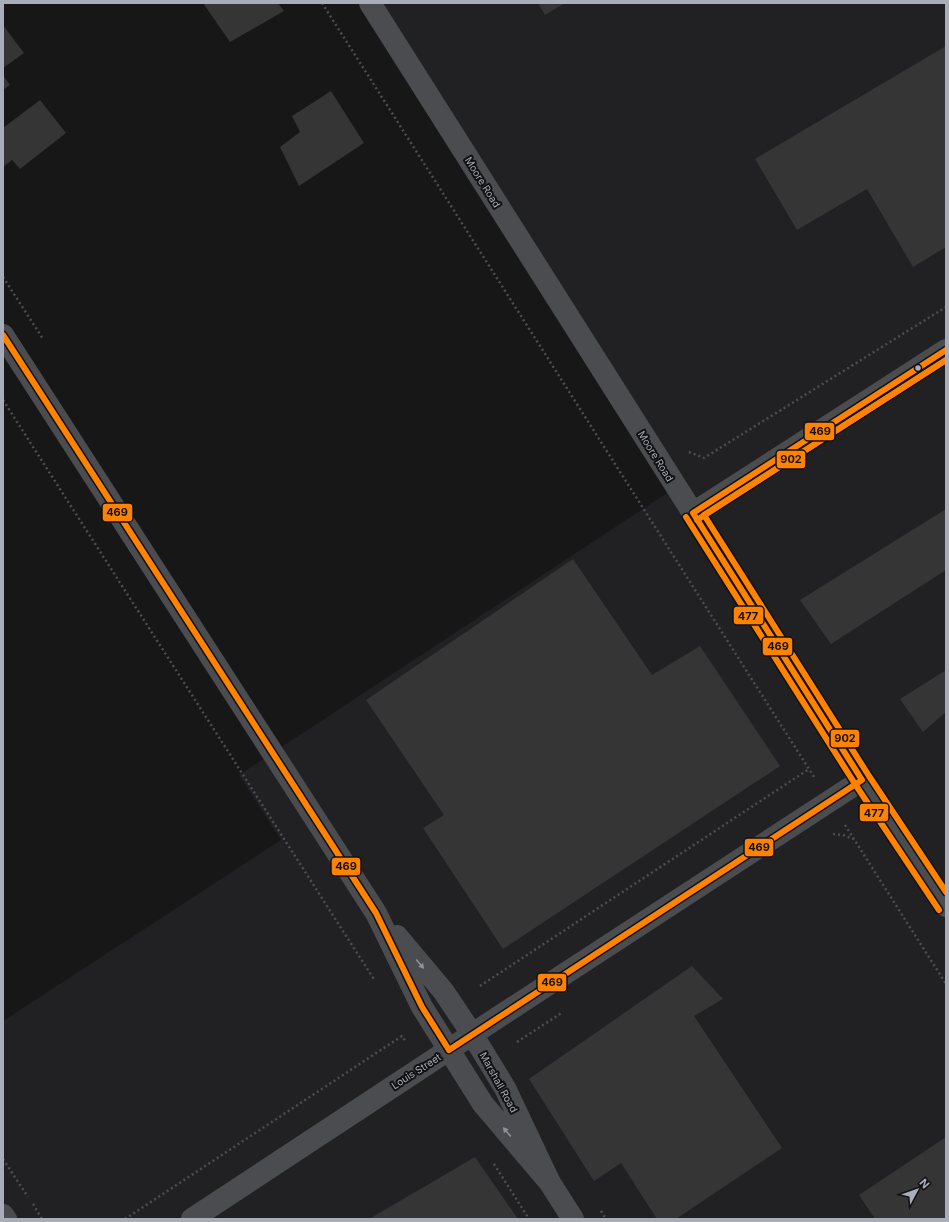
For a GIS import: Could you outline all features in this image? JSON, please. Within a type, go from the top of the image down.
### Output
[{"type":"street","name":"Moore Road","points":[[370,3],[862,780],[946,906]]},
{"type":"street","name":"Marshall Road","points":[[3,335],[376,913],[422,1007],[483,1104],[550,1183]]},
{"type":"street","points":[[693,513],[946,350]]},
{"type":"street","name":"Louis Street","points":[[192,1219],[472,1034],[862,780]]},
{"type":"street","name":"Marshall Road","points":[[376,913],[444,992],[472,1034],[505,1088],[550,1183],[573,1219]]},
{"type":"street","points":[[3,1215],[6,1219]]},
{"type":"path","points":[[322,3],[946,984]]},
{"type":"path","points":[[688,452],[704,458],[946,307]]},
{"type":"path","points":[[3,400],[379,987]]},
{"type":"path","points":[[480,986],[809,769]]},
{"type":"path","points":[[3,1159],[42,1219]]},
{"type":"path","points":[[492,1161],[529,1219]]},
{"type":"shaded area","points":[[370,3],[946,3],[946,1219],[3,1219],[3,1021],[281,840],[239,775],[676,487]]},
{"type":"building","points":[[203,3],[278,3],[284,11],[230,42]]},
{"type":"building","points":[[538,3],[565,3],[545,15]]},
{"type":"building","points":[[3,25],[24,53],[3,68]]},
{"type":"building","points":[[946,46],[946,247],[913,267],[867,189],[797,230],[755,159]]},
{"type":"building","points":[[3,75],[10,85],[3,90]]},
{"type":"building","points":[[331,91],[364,143],[299,186],[280,147],[300,132],[292,116]]},
{"type":"building","points":[[40,100],[66,133],[20,169],[12,160],[3,167],[3,128]]},
{"type":"building","points":[[946,509],[946,570],[831,644],[800,600]]},
{"type":"building","points":[[573,559],[652,675],[700,646],[780,766],[503,949],[423,828],[444,815],[366,700]]},
{"type":"building","points":[[946,670],[946,712],[923,732],[900,699]]},
{"type":"building","points":[[692,966],[723,999],[694,1016],[782,1148],[676,1219],[657,1219],[621,1163],[594,1181],[529,1079]]},
{"type":"building","points":[[946,1137],[946,1219],[875,1219],[859,1195]]},
{"type":"building","points":[[475,1157],[518,1219],[369,1219]]},
{"type":"transit line","name":"469","points":[[3,335],[376,913],[422,1007],[449,1050]]},
{"type":"transit line","name":"469","points":[[693,513],[946,350]]},
{"type":"transit line","name":"477","points":[[697,520],[946,360]]},
{"type":"transit line","name":"902","points":[[946,360],[704,515],[869,776],[946,892]]},
{"type":"transit line","name":"469","points":[[693,513],[862,780]]},
{"type":"transit line","name":"477","points":[[686,517],[855,784],[939,910]]},
{"type":"transit line","name":"469","points":[[449,1050],[862,780]]}]
